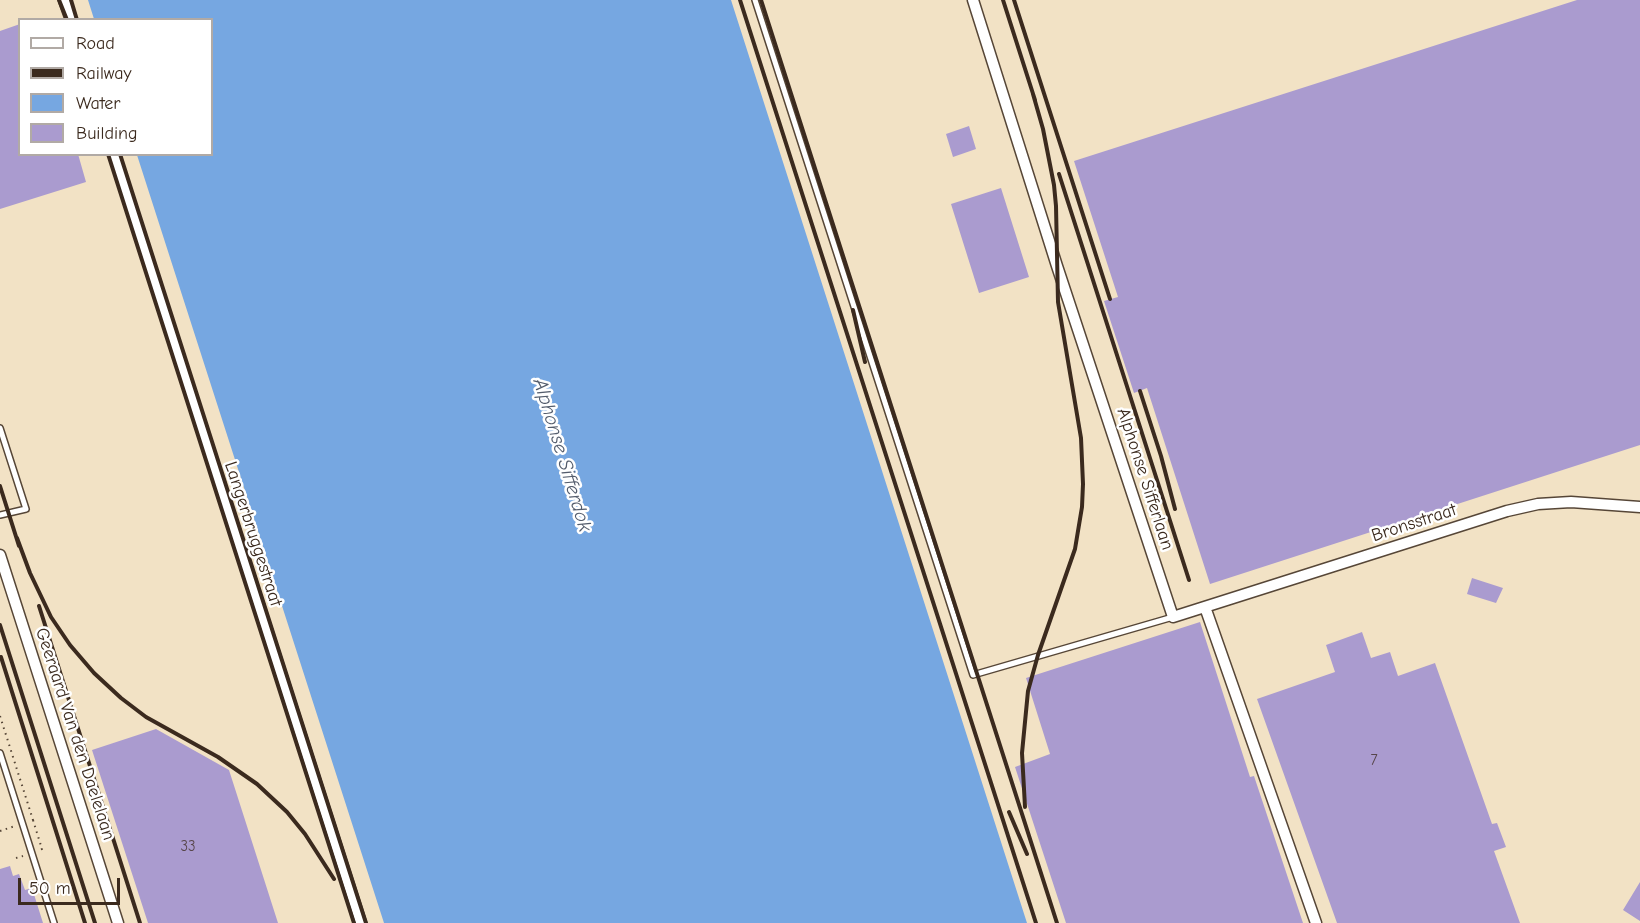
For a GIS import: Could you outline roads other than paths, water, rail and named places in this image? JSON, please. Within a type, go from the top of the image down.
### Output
[{"type":"street","points":[[64,0],[70,18]]},
{"type":"street","name":"Alphonse Sifferlaan","points":[[973,0],[1057,266],[1173,617]]},
{"type":"street","name":"Langerbruggestraat","points":[[115,156],[361,923]]},
{"type":"street","name":"Bronsstraat","points":[[1204,607],[1507,511],[1538,504],[1571,502],[1640,507]]},
{"type":"street","name":"Geeraard Van den Daelelaan","points":[[0,555],[118,923]]},
{"type":"street","points":[[1173,617],[1204,607],[1316,923]]},
{"type":"lane","points":[[755,0],[973,675],[1173,617]]},
{"type":"lane","points":[[0,428],[26,509],[0,515]]},
{"type":"lane","points":[[0,753],[54,923]]},
{"type":"water","name":"Alphonse Sifferdok","points":[[88,0],[731,0],[1027,923],[384,923],[137,156],[213,156],[213,18],[94,18]]},
{"type":"railway","points":[[59,0],[66,18]]},
{"type":"railway","points":[[71,0],[76,18]]},
{"type":"railway","points":[[740,0],[1036,923]]},
{"type":"railway","points":[[761,0],[1057,923]]},
{"type":"railway","points":[[1003,0],[1035,100]]},
{"type":"railway","points":[[1014,0],[1110,299]]},
{"type":"railway","points":[[1025,807],[1022,753],[1028,691],[1038,655],[1075,549],[1082,507],[1083,484],[1081,438],[1058,302],[1054,185],[1043,129],[1033,94]]},
{"type":"railway","points":[[109,156],[354,923]]},
{"type":"railway","points":[[121,156],[366,923]]},
{"type":"railway","points":[[1059,174],[1189,580]]},
{"type":"railway","points":[[853,310],[865,362]]},
{"type":"railway","points":[[1140,391],[1175,509]]},
{"type":"railway","points":[[0,486],[19,546]]},
{"type":"railway","points":[[17,538],[30,573],[51,617],[70,645],[94,673],[146,717],[218,757],[257,784],[287,812],[305,834],[334,879]]},
{"type":"railway","points":[[39,606],[140,923]]},
{"type":"railway","points":[[0,625],[95,923]]},
{"type":"railway","points":[[1,657],[85,923]]},
{"type":"railway","points":[[1009,812],[1027,854]]}]
